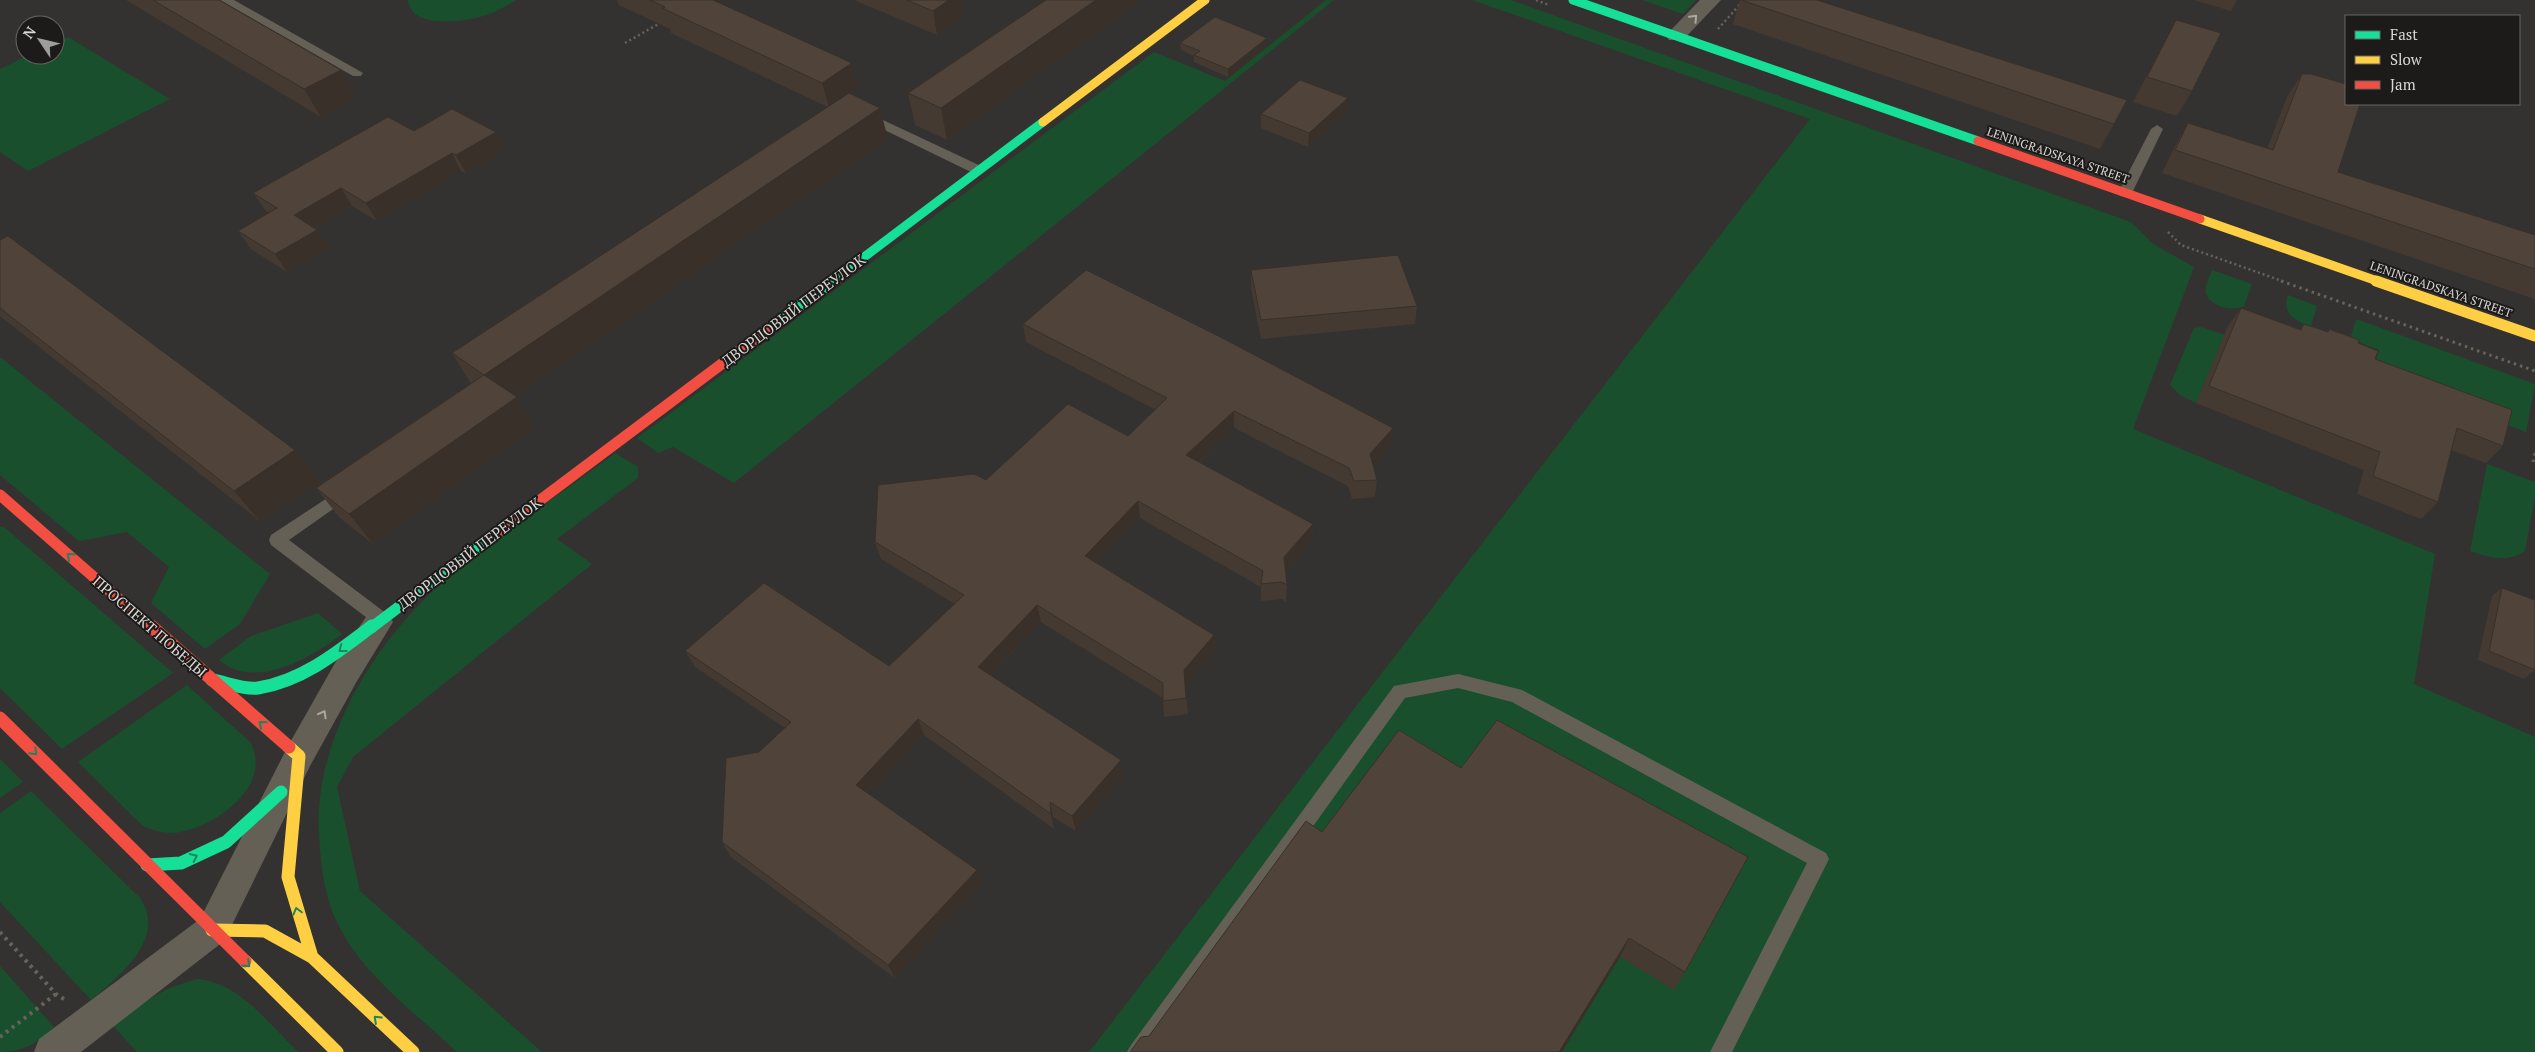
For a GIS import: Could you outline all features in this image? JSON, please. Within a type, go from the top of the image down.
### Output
[{"type":"main road","name":"ДВОРЦОВЫЙ ПЕРЕУЛОК","points":[[212,680],[256,688],[295,677],[333,656],[1205,0]]},
{"type":"main road","name":"LENINGRADSKAYA STREET","points":[[1573,0],[2535,336]]},
{"type":"main road","name":"ПРОСПЕКТ ПОБЕДЫ","points":[[0,495],[299,756]]},
{"type":"main road","points":[[0,718],[336,1052]]},
{"type":"main road","points":[[299,756],[288,877],[312,957]]},
{"type":"main road","points":[[147,865],[181,863],[226,842],[281,792]]},
{"type":"main road","points":[[212,930],[265,931],[312,957],[412,1052]]},
{"type":"street","points":[[1676,36],[1711,0]]},
{"type":"street","name":"ДВОРЦОВЫЙ ПЕРЕУЛОК","points":[[299,756],[346,672],[380,619]]},
{"type":"street","points":[[52,1052],[212,930],[299,756]]},
{"type":"lane","points":[[226,0],[357,73]]},
{"type":"lane","points":[[857,112],[978,170]]},
{"type":"lane","points":[[2125,193],[2158,129]]},
{"type":"lane","points":[[359,483],[277,540],[380,619]]},
{"type":"lane","points":[[1138,1052],[1400,691],[1458,681],[1516,695],[1819,859],[1721,1052]]},
{"type":"path","points":[[625,43],[667,19]]},
{"type":"path","points":[[2533,462],[2535,453]]},
{"type":"path","points":[[0,932],[56,994],[74,1006],[90,1023]]},
{"type":"path","points":[[0,1037],[56,994]]},
{"type":"green space","points":[[408,0],[517,0],[483,16],[444,22],[419,17],[411,10]]},
{"type":"green space","points":[[1326,0],[1334,0],[734,483],[673,447],[658,453],[637,438],[1154,52],[1225,81]]},
{"type":"green space","points":[[1472,0],[1511,0],[2131,222],[2153,244],[2194,267],[2133,429],[2435,554],[2414,684],[2535,737],[2535,1052],[1089,1052],[1810,119]]},
{"type":"green space","points":[[1642,0],[1696,0],[1683,14]]},
{"type":"green space","points":[[68,37],[170,99],[28,171],[0,152],[0,69],[15,62],[15,65],[65,65],[65,38]]},
{"type":"green space","points":[[2212,270],[2252,284],[2244,306],[2240,308],[2223,307],[2208,298],[2206,288]]},
{"type":"green space","points":[[2288,295],[2317,306],[2311,326],[2295,319],[2288,312],[2286,302]]},
{"type":"green space","points":[[2356,319],[2535,384],[2526,432],[2372,374],[2379,350],[2350,339]]},
{"type":"green space","points":[[2201,327],[2225,335],[2196,403],[2180,395],[2170,385],[2194,328]]},
{"type":"green space","points":[[0,357],[270,574],[240,624],[205,649],[151,603],[169,567],[127,532],[79,541],[0,475]]},
{"type":"green space","points":[[615,453],[638,467],[638,478],[557,539],[592,564],[353,757],[337,787],[360,891],[542,1052],[457,1052],[378,979],[351,946],[335,917],[324,882],[319,834],[320,798],[327,762],[339,726],[355,692],[375,659],[398,628],[423,600],[491,544]]},
{"type":"green space","points":[[2487,464],[2535,482],[2535,496],[2525,551],[2519,555],[2498,558],[2470,551]]},
{"type":"green space","points":[[0,527],[4,527],[173,673],[62,749],[0,688]]},
{"type":"green space","points":[[318,613],[342,634],[315,653],[299,661],[266,672],[249,672],[233,669],[219,660],[251,636]]},
{"type":"green space","points":[[187,685],[250,742],[255,758],[254,774],[247,789],[236,803],[205,824],[173,833],[154,830],[143,826],[78,762]]},
{"type":"green space","points":[[0,759],[23,782],[0,798]]},
{"type":"green space","points":[[31,791],[139,897],[147,912],[148,926],[144,941],[137,954],[115,980],[91,1000],[0,902],[0,813]]},
{"type":"green space","points":[[0,966],[54,1027],[30,1046],[9,1052],[0,1052]]},
{"type":"green space","points":[[198,979],[213,982],[240,996],[253,1006],[298,1052],[137,1052],[113,1026],[152,997],[173,987]]},
{"type":"building","points":[[153,0],[219,0],[341,70],[304,89]]},
{"type":"building","points":[[650,0],[713,0],[852,63],[822,83],[662,8],[665,7]]},
{"type":"building","points":[[907,0],[949,0],[933,11]]},
{"type":"building","points":[[1046,0],[1096,0],[941,108],[908,93]]},
{"type":"building","points":[[1741,0],[1817,0],[2127,100],[2114,124]]},
{"type":"building","points":[[1215,17],[1267,38],[1228,69],[1194,55],[1200,51],[1180,43]]},
{"type":"building","points":[[2176,20],[2221,33],[2192,91],[2147,77]]},
{"type":"building","points":[[2302,74],[2311,74],[2345,84],[2345,105],[2360,105],[2338,172],[2535,235],[2535,269],[2175,150],[2188,123],[2273,150]]},
{"type":"building","points":[[1300,80],[1348,98],[1309,133],[1261,114]]},
{"type":"building","points":[[849,93],[880,108],[484,375],[452,353]]},
{"type":"building","points":[[452,109],[496,132],[456,155],[452,153],[366,203],[341,188],[294,215],[317,230],[275,254],[238,231],[277,208],[253,193],[388,117],[414,131]]},
{"type":"building","points":[[8,236],[295,450],[234,491],[0,308],[0,240]]},
{"type":"building","points":[[1398,255],[1417,306],[1261,320],[1251,270]]},
{"type":"building","points":[[1086,270],[1226,340],[1393,428],[1370,454],[1377,480],[1354,481],[1349,468],[1234,411],[1186,455],[1313,524],[1284,557],[1287,585],[1282,582],[1261,584],[1263,571],[1138,501],[1085,556],[1214,635],[1184,670],[1186,698],[1163,701],[1163,683],[1037,605],[978,667],[1121,760],[1072,816],[1050,802],[1051,814],[918,719],[856,785],[977,870],[888,965],[722,842],[726,758],[759,752],[791,722],[685,651],[764,583],[889,666],[964,595],[875,542],[878,485],[974,474],[986,480],[1068,404],[1128,436],[1167,398],[1023,324]]},
{"type":"building","points":[[2241,308],[2301,330],[2304,324],[2328,332],[2329,329],[2359,340],[2358,343],[2378,351],[2375,359],[2512,410],[2503,446],[2457,428],[2438,502],[2373,476],[2380,452],[2209,386]]},
{"type":"building","points":[[484,375],[517,397],[349,514],[316,488]]},
{"type":"building","points":[[2502,588],[2535,600],[2535,670],[2489,651]]},
{"type":"building","points":[[1497,720],[1748,857],[1685,972],[1629,938],[1559,1052],[1130,1052],[1141,1037],[1149,1036],[1306,821],[1322,832],[1399,730],[1461,768]]},
{"type":"traffic: fast","points":[[1573,0],[1978,141]]},
{"type":"traffic: fast","points":[[767,330],[1043,122]]},
{"type":"traffic: fast","points":[[212,680],[256,688],[295,677],[333,656],[499,531]]},
{"type":"traffic: fast","points":[[147,865],[181,863],[226,842],[281,792]]},
{"type":"traffic: slow","points":[[1043,122],[1205,0]]},
{"type":"traffic: slow","points":[[2200,219],[2535,336]]},
{"type":"traffic: slow","points":[[289,747],[299,756],[288,877],[312,957]]},
{"type":"traffic: slow","points":[[212,930],[265,931],[312,957],[413,1052]]},
{"type":"traffic: slow","points":[[245,961],[337,1052]]},
{"type":"traffic: jam","points":[[1978,141],[2200,219]]},
{"type":"traffic: jam","points":[[499,531],[767,330]]},
{"type":"traffic: jam","points":[[0,495],[289,747]]},
{"type":"traffic: jam","points":[[0,718],[245,961]]}]
